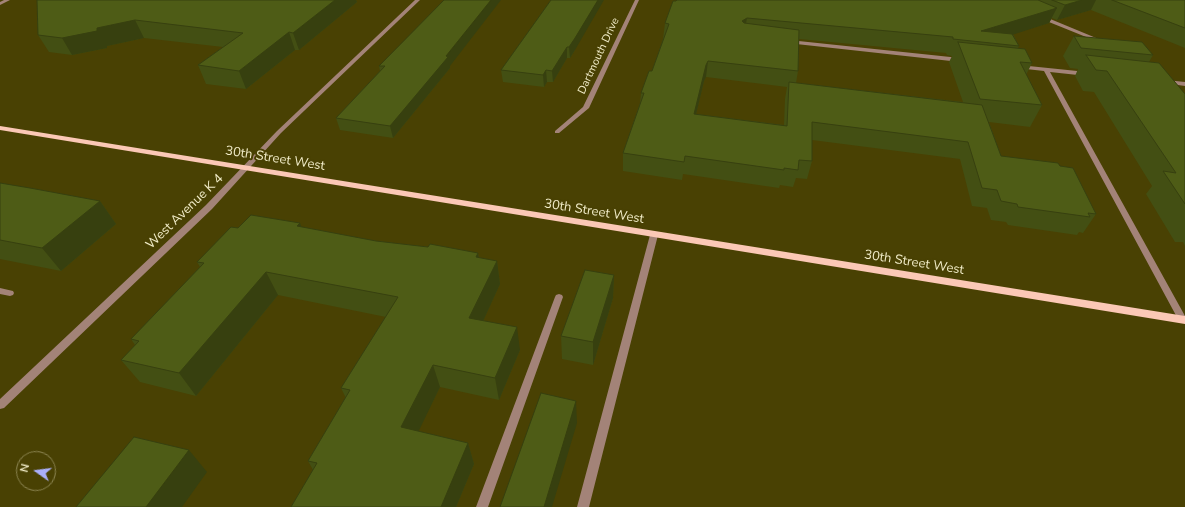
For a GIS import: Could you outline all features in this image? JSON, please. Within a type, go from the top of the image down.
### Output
[{"type":"main road","name":"30th Street West","points":[[0,128],[246,167],[654,235],[1184,319]]},
{"type":"street","points":[[0,4],[8,0]]},
{"type":"street","name":"West Avenue K 4","points":[[0,405],[209,207],[279,132],[418,0]]},
{"type":"street","name":"Dartmouth Drive","points":[[557,132],[586,108],[637,0]]},
{"type":"street","points":[[1035,14],[1098,40]]},
{"type":"street","points":[[784,42],[967,61]]},
{"type":"street","points":[[1014,66],[1092,74]]},
{"type":"street","points":[[1046,70],[1184,319]]},
{"type":"street","points":[[1162,82],[1185,84]]},
{"type":"street","points":[[583,507],[654,235]]},
{"type":"street","points":[[0,291],[10,293]]},
{"type":"street","points":[[482,507],[559,297]]},
{"type":"building","points":[[37,0],[335,0],[293,33],[289,32],[239,71],[198,65],[243,33],[135,20],[97,28],[97,31],[62,38],[38,35]]},
{"type":"building","points":[[444,0],[491,0],[446,56],[448,57],[390,126],[336,118],[385,66],[379,66]]},
{"type":"building","points":[[551,0],[598,0],[575,38],[569,47],[567,47],[552,71],[546,70],[543,75],[501,70]]},
{"type":"building","points":[[1038,0],[1057,8],[981,31],[1012,34],[1019,46],[953,39],[953,37],[747,18],[742,21],[744,23],[799,30],[798,71],[708,61],[694,114],[787,126],[789,82],[982,105],[1001,156],[1058,163],[1060,166],[1073,168],[1096,214],[1088,213],[1090,217],[1018,207],[1017,204],[1001,201],[997,190],[982,188],[968,142],[812,122],[812,161],[799,160],[798,170],[784,168],[784,170],[685,156],[684,162],[623,153],[644,93],[641,93],[649,71],[652,71],[669,24],[665,23],[673,1]]},
{"type":"building","points":[[1052,0],[1082,0],[1065,5]]},
{"type":"building","points":[[1112,0],[1185,0],[1185,28]]},
{"type":"building","points":[[1074,36],[1142,42],[1153,55],[1081,48]]},
{"type":"building","points":[[958,42],[1025,49],[1032,63],[1020,62],[1042,105],[980,99]]},
{"type":"building","points":[[1086,55],[1159,63],[1185,94],[1185,204],[1163,171],[1176,173],[1107,71],[1096,70]]},
{"type":"building","points":[[0,183],[100,201],[42,248],[0,240]]},
{"type":"building","points":[[251,215],[300,223],[297,226],[376,241],[428,247],[430,244],[478,253],[476,257],[497,261],[469,318],[517,327],[495,378],[433,365],[401,427],[468,443],[441,507],[291,507],[317,463],[308,461],[350,390],[341,388],[398,297],[266,272],[179,373],[121,360],[139,341],[131,339],[204,263],[197,262],[231,227],[238,228]]},
{"type":"building","points":[[585,270],[614,275],[593,342],[561,336]]},
{"type":"building","points":[[541,393],[576,401],[544,507],[500,507]]},
{"type":"building","points":[[134,437],[189,450],[146,507],[76,507]]}]
